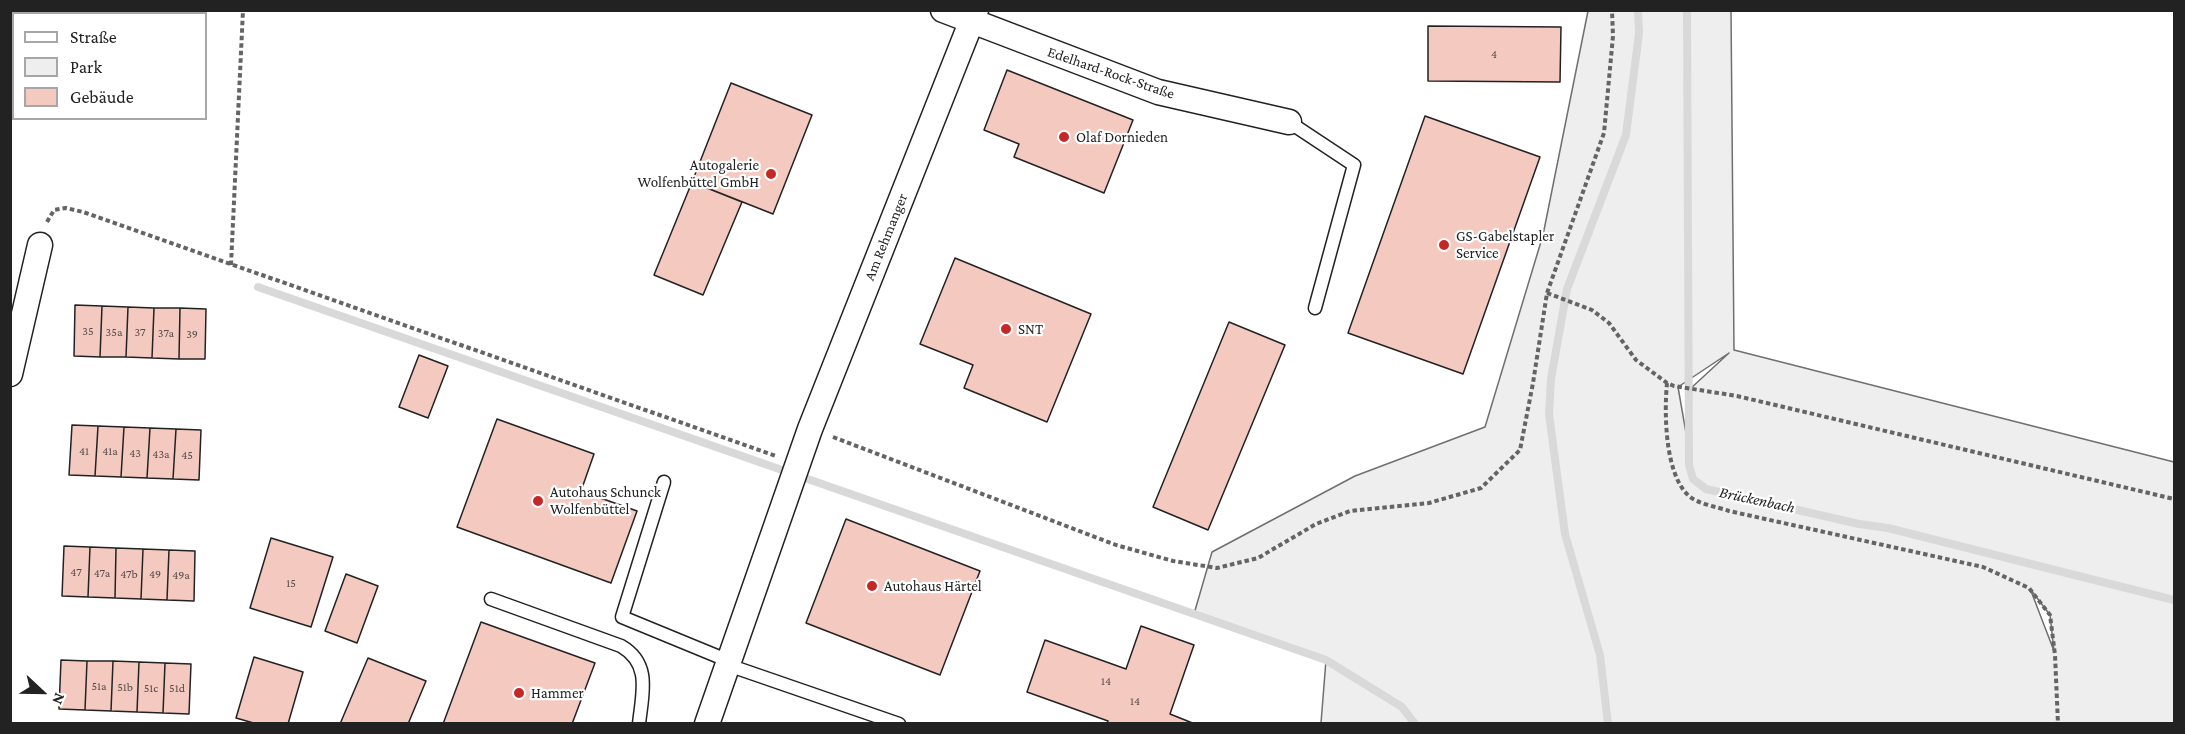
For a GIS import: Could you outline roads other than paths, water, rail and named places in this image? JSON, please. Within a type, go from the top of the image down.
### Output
[{"type":"street","name":"Edelhard-Rock-Straße","points":[[943,10],[973,16],[1158,92],[1289,122]]},
{"type":"street","name":"Am Rehmanger","points":[[707,723],[810,429],[973,16]]},
{"type":"street","points":[[10,374],[40,245]]},
{"type":"lane","points":[[1289,122],[1354,165],[1315,308]]},
{"type":"lane","points":[[664,482],[622,617],[729,663],[899,723]]},
{"type":"lane","points":[[491,599],[630,651],[641,665],[643,675],[639,723]]},
{"type":"waterway","points":[[1608,724],[1600,655],[1565,534],[1549,414],[1551,379],[1567,289],[1626,135],[1639,33],[1638,10]]},
{"type":"waterway","name":"Brückenbach","points":[[1687,10],[1689,465],[1693,479],[1706,489],[1859,524],[1888,528],[2174,600]]},
{"type":"waterway","points":[[258,287],[1326,660],[1402,707],[1415,724]]},
{"type":"place","name":"Olaf Dornieden","points":[[1064,137]]},
{"type":"place","name":"Autogalerie Wolfenbüttel GmbH","points":[[771,174]]},
{"type":"place","name":"GS-Gabelstapler Service","points":[[1444,245]]},
{"type":"place","name":"SNT","points":[[1006,329]]},
{"type":"place","name":"Autohaus Schunck Wolfenbüttel","points":[[538,501]]},
{"type":"place","name":"Autohaus Härtel","points":[[872,586]]},
{"type":"place","name":"Hammer","points":[[519,693]]}]
